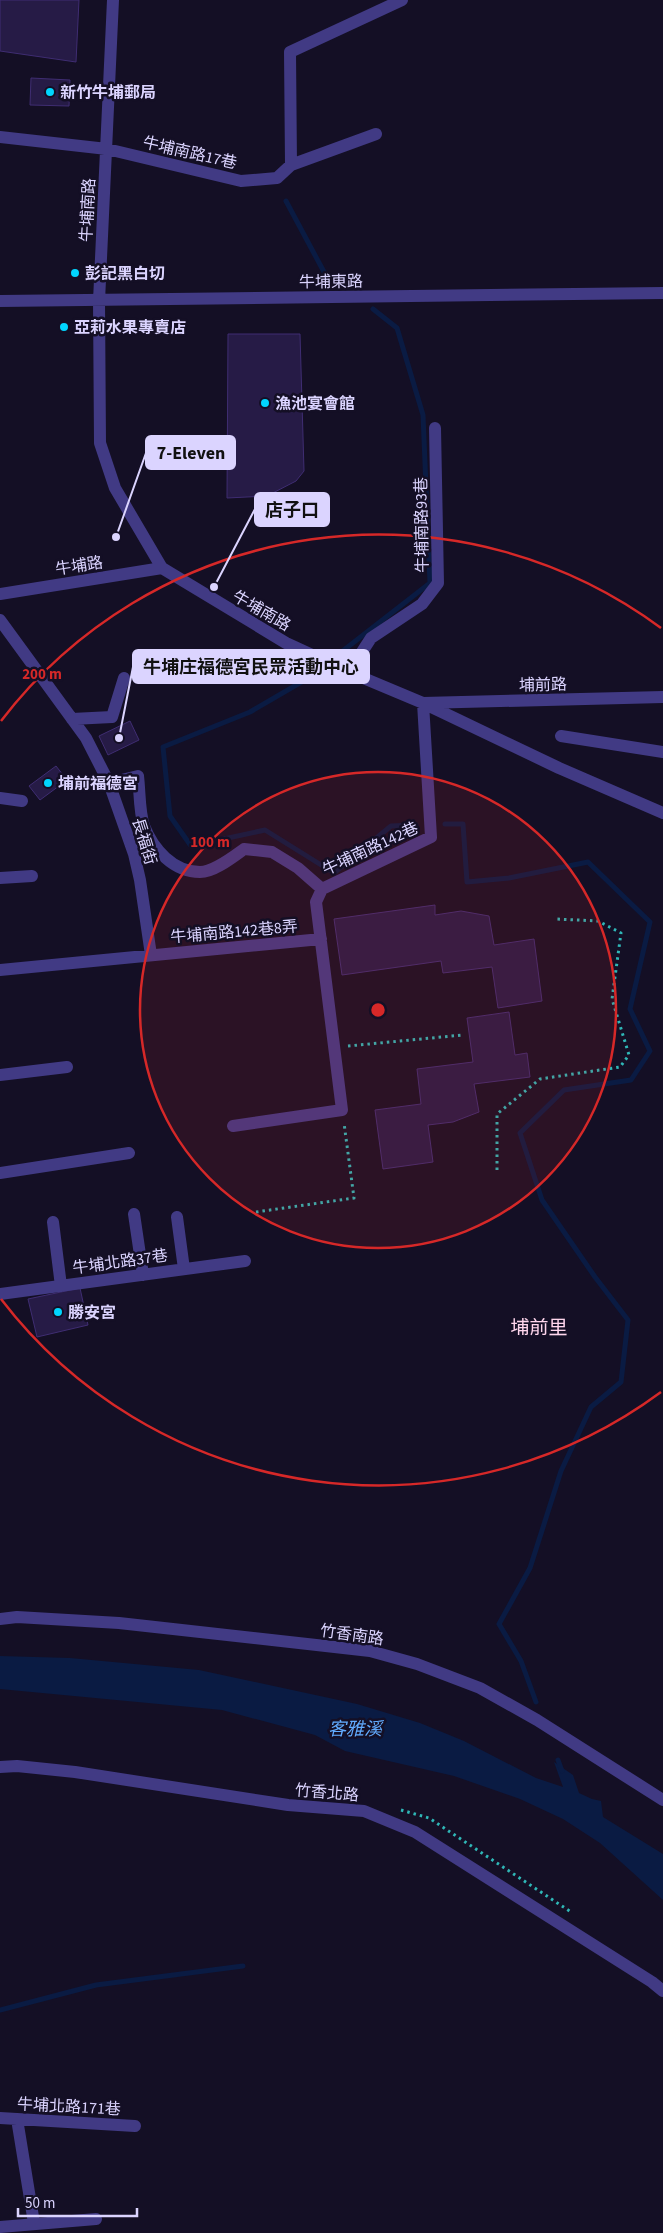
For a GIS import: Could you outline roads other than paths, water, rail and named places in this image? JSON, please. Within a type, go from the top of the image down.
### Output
[{"type":"street","name":"牛埔南路","points":[[112,0],[99,301],[100,443],[115,488],[162,568],[286,643],[424,703],[559,768],[663,813]]},
{"type":"street","points":[[291,164],[290,52],[402,0]]},
{"type":"street","name":"牛埔南路17巷","points":[[0,137],[107,149],[241,181],[277,178],[291,164],[376,134]]},
{"type":"street","name":"牛埔東路","points":[[0,302],[663,292]]},
{"type":"street","name":"牛埔南路93巷","points":[[349,672],[372,638],[422,604],[438,583],[435,428]]},
{"type":"street","name":"牛埔路","points":[[0,594],[162,568]]},
{"type":"street","name":"長福街","points":[[0,620],[86,738],[109,783],[138,871],[151,955]]},
{"type":"street","points":[[72,719],[112,717],[124,678]]},
{"type":"street","name":"埔前路","points":[[424,703],[663,698]]},
{"type":"street","name":"牛埔南路142巷","points":[[233,1126],[342,1110],[316,902],[322,889],[431,837],[424,703]]},
{"type":"street","points":[[561,736],[663,752]]},
{"type":"street","points":[[109,783],[138,776],[144,825],[156,849],[175,866],[201,872],[227,862],[244,849],[272,852],[298,868],[322,889]]},
{"type":"street","points":[[0,798],[22,801]]},
{"type":"street","points":[[0,878],[32,876]]},
{"type":"street","name":"牛埔南路142巷8弄","points":[[151,955],[321,939]]},
{"type":"street","points":[[0,970],[151,955]]},
{"type":"street","points":[[0,1075],[67,1067]]},
{"type":"street","points":[[0,1173],[130,1153]]},
{"type":"street","points":[[134,1214],[143,1275]]},
{"type":"street","points":[[176,1217],[184,1269]]},
{"type":"street","points":[[53,1222],[62,1286]]},
{"type":"street","name":"牛埔北路37巷","points":[[0,1294],[245,1261]]},
{"type":"street","name":"竹香南路","points":[[0,1619],[17,1617],[119,1623],[370,1651],[417,1664],[488,1693],[538,1720],[663,1800]]},
{"type":"street","name":"竹香北路","points":[[0,1767],[17,1766],[75,1772],[288,1805],[364,1811],[415,1832],[652,1982],[663,1991]]},
{"type":"street","name":"牛埔北路171巷","points":[[0,2118],[136,2126]]},
{"type":"street","points":[[17,2119],[34,2223]]},
{"type":"street","points":[[0,2227],[96,2219]]},
{"type":"water","name":"客雅溪","points":[[0,1656],[70,1658],[199,1670],[357,1704],[420,1723],[464,1741],[536,1778],[563,1787],[554,1762],[573,1775],[579,1793],[601,1801],[603,1817],[663,1854],[663,1900],[600,1843],[563,1819],[520,1799],[454,1776],[345,1751],[315,1735],[222,1710],[0,1689]]},
{"type":"waterway","points":[[286,201],[324,272],[341,285]]},
{"type":"waterway","points":[[340,653],[430,583],[423,415],[397,328],[373,309]]},
{"type":"waterway","points":[[317,673],[250,712],[163,747],[170,816],[191,846],[265,830],[334,873],[391,826],[416,825]]},
{"type":"waterway","points":[[445,824],[463,824],[467,882],[509,878],[588,862],[650,922],[630,1009],[650,1051],[631,1080],[564,1090],[520,1133],[542,1200],[595,1277],[628,1320],[621,1382],[591,1407],[561,1471],[530,1568],[499,1624],[521,1661],[536,1702]]},
{"type":"waterway","points":[[558,1760],[562,1771]]},
{"type":"waterway","points":[[0,2010],[96,1985],[243,1966]]},
{"type":"place","name":"新竹牛埔郵局","points":[[50,92]]},
{"type":"place","name":"彭記黑白切","points":[[75,273]]},
{"type":"place","name":"亞莉水果專賣店","points":[[64,327]]},
{"type":"place","name":"漁池宴會館","points":[[265,403]]},
{"type":"place","name":"7-Eleven","points":[[116,537]]},
{"type":"place","name":"店子口","points":[[214,587]]},
{"type":"place","name":"牛埔庄福德宮民眾活動中心","points":[[119,738]]},
{"type":"place","name":"埔前福德宮","points":[[48,783]]},
{"type":"place","name":"勝安宮","points":[[58,1312]]},
{"type":"district","name":"埔前里","points":[[539,1327]]}]
